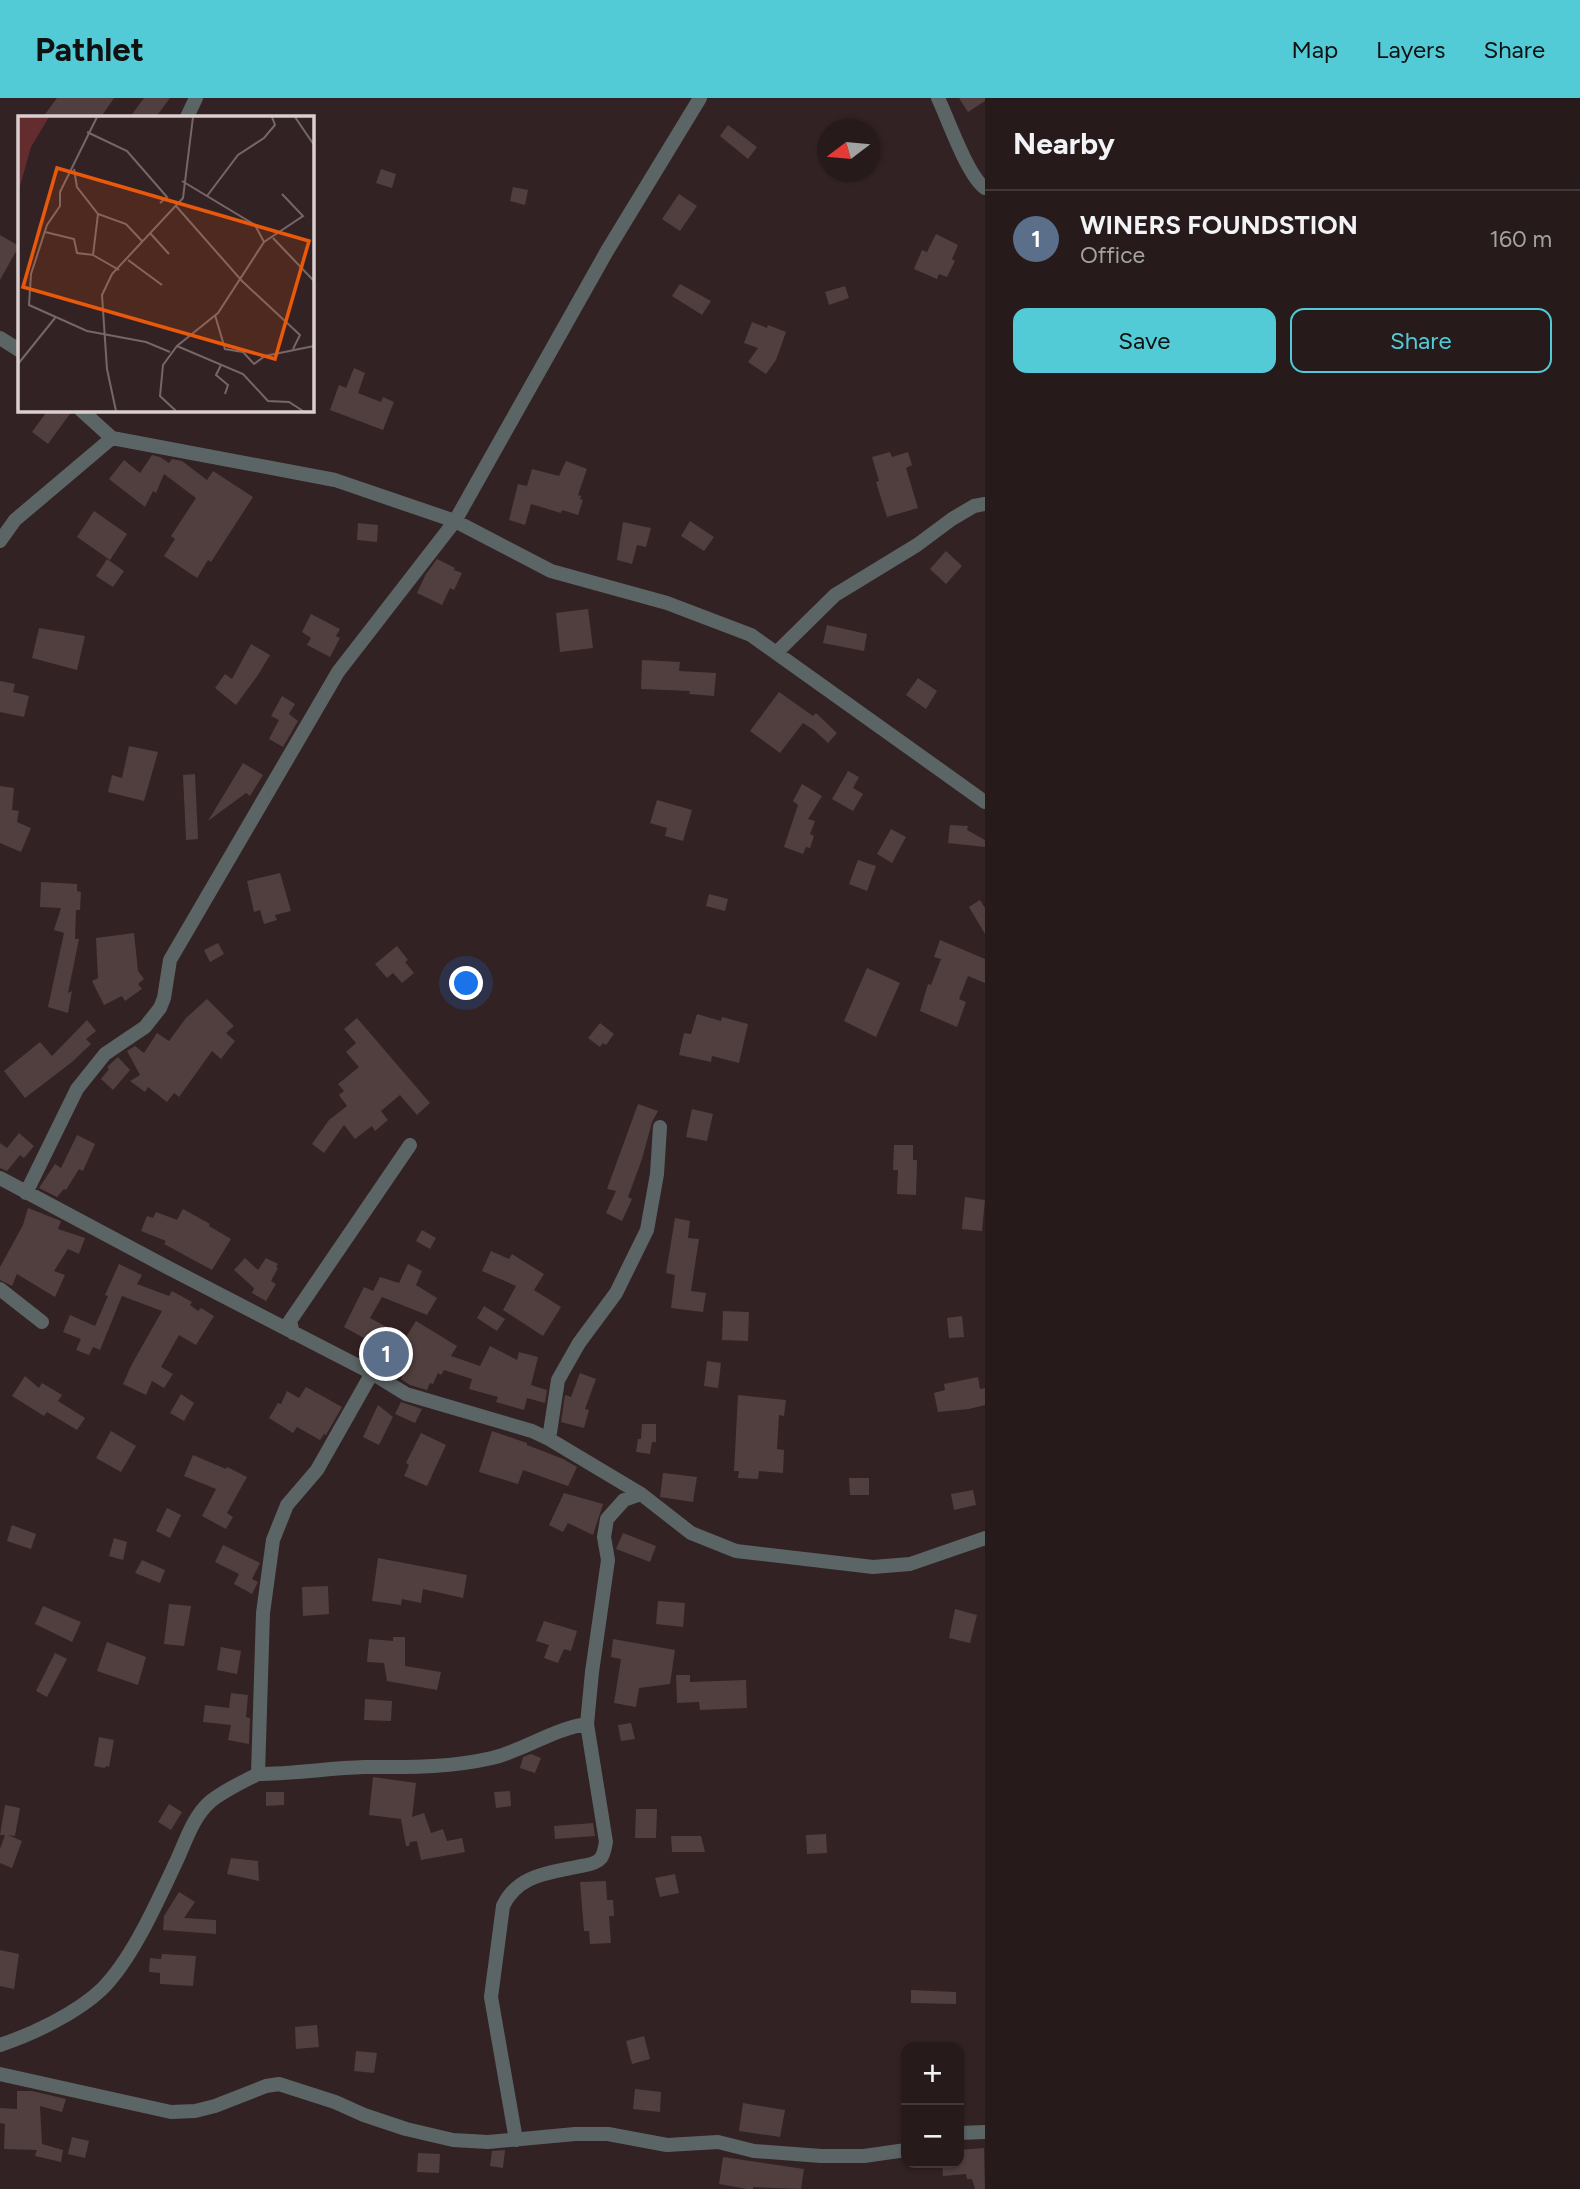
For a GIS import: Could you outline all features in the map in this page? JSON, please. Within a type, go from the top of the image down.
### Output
[{"type":"street","points":[[187,116],[196,98]]},
{"type":"street","points":[[26,1193],[77,1089],[105,1054],[145,1027],[160,1008],[170,960],[338,672],[455,521],[607,251],[700,98]]},
{"type":"street","points":[[938,98],[979,185],[985,188]]},
{"type":"street","points":[[0,338],[18,350]]},
{"type":"street","points":[[81,411],[112,438],[335,480],[455,521],[551,571],[667,603],[751,635],[985,802]]},
{"type":"street","points":[[0,541],[15,520],[112,438]]},
{"type":"street","points":[[777,652],[835,595],[917,545],[952,519],[974,506],[985,504]]},
{"type":"street","points":[[549,1439],[558,1380],[579,1343],[616,1293],[647,1230],[657,1174],[660,1127]]},
{"type":"street","points":[[293,1333],[290,1321],[410,1145]]},
{"type":"street","points":[[0,1178],[372,1373],[406,1394],[532,1431],[549,1439],[641,1494],[691,1533],[736,1551],[873,1567],[910,1563],[985,1538]]},
{"type":"street","points":[[0,1289],[42,1322]]},
{"type":"street","points":[[257,1774],[263,1613],[273,1539],[287,1506],[317,1470],[372,1373]]},
{"type":"street","points":[[516,2140],[491,1997],[503,1906],[516,1887],[539,1875],[592,1864],[601,1859],[604,1852],[606,1842],[587,1724],[608,1560],[604,1537],[607,1519],[625,1500],[641,1494]]},
{"type":"street","points":[[0,2045],[24,2037],[60,2019],[102,1990],[137,1939],[195,1821],[210,1802],[257,1774],[464,1763],[493,1758],[587,1724]]},
{"type":"street","points":[[0,2074],[171,2112],[195,2111],[215,2106],[266,2086],[279,2084],[335,2102],[364,2115],[453,2140],[488,2142],[575,2134],[608,2134],[667,2145],[718,2142],[754,2151],[821,2156],[864,2156],[901,2151]]},
{"type":"street","points":[[964,2133],[985,2132]]},
{"type":"building","points":[[57,98],[114,98],[102,116],[44,116]]},
{"type":"building","points":[[144,98],[170,98],[157,116],[131,116]]},
{"type":"building","points":[[959,98],[985,98],[985,101],[968,112]]},
{"type":"building","points":[[728,125],[757,147],[748,159],[720,136]]},
{"type":"building","points":[[381,169],[396,174],[392,188],[376,183]]},
{"type":"building","points":[[513,187],[528,190],[525,205],[510,201]]},
{"type":"building","points":[[679,194],[697,206],[680,231],[662,219]]},
{"type":"building","points":[[936,234],[958,245],[952,259],[955,261],[947,277],[939,274],[937,279],[914,269],[922,250],[927,252]]},
{"type":"building","points":[[0,235],[18,248],[0,280]]},
{"type":"building","points":[[680,284],[711,301],[702,315],[672,296]]},
{"type":"building","points":[[845,286],[849,298],[829,305],[825,292]]},
{"type":"building","points":[[752,322],[786,332],[776,360],[766,374],[748,362],[758,348],[744,343]]},
{"type":"building","points":[[354,368],[365,373],[358,393],[381,402],[383,397],[394,402],[383,430],[330,410],[339,385],[346,388]]},
{"type":"building","points":[[47,411],[72,411],[48,444],[32,432]]},
{"type":"building","points":[[890,452],[892,457],[908,452],[912,465],[906,468],[918,508],[887,517],[876,482],[879,481],[872,457]]},
{"type":"building","points":[[152,455],[169,463],[172,459],[182,461],[207,480],[213,471],[253,497],[211,562],[208,560],[197,578],[164,556],[175,539],[171,536],[196,498],[164,474],[156,493],[153,491],[145,507],[109,479],[124,460],[140,473]]},
{"type":"building","points":[[566,461],[587,469],[578,495],[583,500],[578,515],[531,504],[525,525],[509,520],[518,484],[527,486],[532,469],[559,476]]},
{"type":"building","points":[[94,511],[127,534],[110,560],[77,537]]},
{"type":"building","points":[[690,521],[714,537],[704,551],[681,536]]},
{"type":"building","points":[[623,522],[651,528],[646,547],[637,545],[632,564],[617,560]]},
{"type":"building","points":[[358,523],[378,525],[377,542],[357,540]]},
{"type":"building","points":[[946,551],[962,566],[946,584],[930,569]]},
{"type":"building","points":[[107,559],[124,571],[113,587],[96,576]]},
{"type":"building","points":[[437,559],[462,573],[454,590],[450,588],[442,605],[417,593]]},
{"type":"building","points":[[588,609],[593,648],[560,652],[556,613]]},
{"type":"building","points":[[311,614],[340,629],[336,636],[340,638],[330,657],[307,645],[311,638],[302,632]]},
{"type":"building","points":[[827,625],[867,634],[864,651],[823,643]]},
{"type":"building","points":[[39,628],[85,636],[77,670],[32,658]]},
{"type":"building","points":[[251,644],[270,655],[236,705],[215,688],[225,674],[232,679]]},
{"type":"building","points":[[642,660],[680,662],[679,671],[716,673],[714,696],[689,694],[690,691],[641,689]]},
{"type":"building","points":[[918,678],[937,691],[926,709],[906,695]]},
{"type":"building","points":[[0,681],[15,684],[13,692],[29,696],[24,717],[0,712]]},
{"type":"building","points":[[779,692],[813,716],[816,713],[837,733],[828,743],[803,723],[780,753],[750,731]]},
{"type":"building","points":[[282,696],[295,704],[289,714],[298,721],[283,747],[269,739],[279,720],[271,716]]},
{"type":"building","points":[[129,746],[158,752],[144,801],[108,792],[112,775],[122,778]]},
{"type":"building","points":[[243,763],[263,775],[250,796],[246,793],[208,821]]},
{"type":"building","points":[[848,771],[859,777],[853,788],[863,794],[853,811],[832,799]]},
{"type":"building","points":[[195,774],[198,839],[186,840],[183,775]]},
{"type":"building","points":[[802,784],[822,796],[808,819],[815,821],[810,834],[814,836],[810,848],[806,847],[803,854],[784,847],[798,805],[793,801]]},
{"type":"building","points":[[0,786],[14,788],[12,810],[19,811],[17,822],[31,828],[21,852],[0,843]]},
{"type":"building","points":[[657,800],[692,810],[683,841],[665,836],[667,828],[650,823]]},
{"type":"building","points":[[950,825],[968,826],[967,830],[985,840],[985,847],[948,843]]},
{"type":"building","points":[[891,829],[906,837],[892,863],[877,854]]},
{"type":"building","points":[[858,860],[876,866],[867,891],[849,884]]},
{"type":"building","points":[[280,873],[291,911],[275,915],[277,920],[264,924],[260,910],[254,912],[247,881]]},
{"type":"building","points":[[41,882],[77,884],[77,891],[81,892],[80,910],[76,910],[75,939],[79,939],[68,993],[72,991],[68,1013],[48,1007],[64,933],[54,930],[61,908],[40,907]]},
{"type":"building","points":[[709,894],[728,899],[725,911],[706,906]]},
{"type":"building","points":[[980,900],[985,908],[985,934],[969,907]]},
{"type":"building","points":[[134,933],[138,971],[144,979],[138,984],[142,989],[125,1001],[122,996],[104,1005],[92,981],[98,978],[96,938]]},
{"type":"building","points":[[940,940],[985,959],[985,983],[968,976],[959,999],[966,1002],[957,1027],[920,1011],[928,984],[931,985],[941,959],[934,957]]},
{"type":"building","points":[[218,943],[224,954],[210,962],[204,950]]},
{"type":"building","points":[[397,946],[414,973],[402,983],[393,973],[387,978],[375,964]]},
{"type":"building","points":[[867,968],[900,983],[876,1037],[844,1021]]},
{"type":"building","points":[[207,999],[234,1026],[226,1033],[235,1041],[221,1059],[212,1051],[179,1097],[174,1093],[167,1102],[148,1087],[145,1092],[130,1081],[140,1075],[127,1051],[135,1046],[144,1053],[157,1033],[169,1041],[186,1018]]},
{"type":"building","points":[[697,1014],[721,1021],[722,1017],[748,1024],[739,1063],[712,1056],[711,1062],[679,1055],[684,1033],[691,1034]]},
{"type":"building","points":[[357,1018],[430,1103],[417,1115],[400,1095],[381,1111],[388,1120],[375,1131],[372,1126],[355,1139],[344,1125],[324,1153],[312,1144],[329,1120],[347,1106],[339,1095],[344,1091],[338,1084],[359,1067],[346,1052],[356,1043],[344,1029]]},
{"type":"building","points":[[87,1020],[96,1031],[86,1039],[91,1044],[25,1098],[4,1071],[40,1042],[52,1056]]},
{"type":"building","points":[[600,1023],[614,1034],[606,1045],[603,1043],[600,1047],[588,1038]]},
{"type":"building","points":[[118,1057],[130,1070],[113,1090],[101,1079],[109,1069],[107,1067]]},
{"type":"building","points":[[638,1104],[658,1111],[628,1197],[632,1199],[622,1221],[606,1213],[616,1191],[607,1189]]},
{"type":"building","points":[[692,1109],[713,1114],[707,1141],[686,1137]]},
{"type":"building","points":[[19,1133],[34,1146],[24,1158],[20,1155],[7,1171],[0,1168],[0,1143],[7,1148]]},
{"type":"building","points":[[77,1135],[95,1144],[83,1171],[79,1169],[66,1190],[57,1197],[39,1188],[55,1164],[61,1168]]},
{"type":"building","points":[[894,1145],[913,1145],[913,1160],[917,1160],[916,1195],[897,1194],[898,1170],[893,1170]]},
{"type":"building","points":[[965,1197],[985,1200],[982,1231],[962,1229]]},
{"type":"building","points":[[28,1208],[61,1221],[58,1229],[85,1238],[79,1254],[68,1249],[54,1271],[65,1275],[55,1297],[17,1274],[12,1286],[0,1280],[0,1267],[23,1225]]},
{"type":"building","points":[[183,1209],[231,1239],[212,1270],[164,1244],[166,1241],[141,1231],[147,1216],[153,1218],[156,1212],[177,1220]]},
{"type":"building","points":[[675,1218],[690,1221],[688,1238],[699,1239],[691,1291],[706,1293],[703,1312],[671,1308],[675,1275],[666,1273]]},
{"type":"building","points":[[422,1230],[436,1238],[430,1249],[416,1241]]},
{"type":"building","points":[[491,1251],[509,1259],[512,1254],[544,1274],[534,1290],[561,1307],[543,1336],[503,1310],[516,1286],[482,1271]]},
{"type":"building","points":[[245,1258],[258,1270],[266,1258],[278,1264],[271,1281],[276,1284],[266,1301],[252,1293],[254,1288],[234,1270]]},
{"type":"building","points":[[119,1264],[142,1275],[137,1284],[169,1296],[172,1291],[192,1302],[190,1305],[198,1311],[201,1308],[214,1316],[196,1345],[179,1335],[161,1367],[173,1374],[164,1388],[152,1381],[146,1395],[123,1384],[162,1311],[122,1296],[100,1350],[93,1347],[89,1355],[76,1350],[81,1339],[63,1332],[70,1315],[95,1326]]},
{"type":"building","points":[[408,1264],[422,1271],[416,1285],[437,1298],[427,1315],[382,1297],[370,1318],[406,1337],[416,1321],[457,1346],[451,1356],[480,1366],[490,1346],[517,1360],[519,1352],[538,1357],[531,1385],[547,1390],[545,1403],[527,1398],[524,1410],[496,1402],[498,1397],[469,1389],[472,1379],[444,1370],[441,1375],[438,1373],[427,1390],[410,1385],[401,1379],[410,1358],[344,1327],[364,1287],[373,1291],[380,1277],[399,1283]]},
{"type":"building","points":[[484,1306],[505,1319],[497,1331],[477,1318]]},
{"type":"building","points":[[723,1311],[749,1312],[748,1341],[722,1340]]},
{"type":"building","points":[[962,1316],[964,1337],[949,1338],[947,1318]]},
{"type":"building","points":[[707,1361],[721,1363],[718,1388],[704,1386]]},
{"type":"building","points":[[580,1373],[596,1379],[585,1409],[589,1410],[584,1428],[561,1422],[565,1395],[571,1397]]},
{"type":"building","points":[[25,1376],[39,1388],[42,1383],[62,1395],[58,1401],[85,1418],[77,1430],[47,1412],[44,1416],[12,1396]]},
{"type":"building","points":[[978,1377],[980,1389],[985,1388],[985,1405],[938,1412],[934,1393],[945,1390],[944,1384]]},
{"type":"building","points":[[306,1387],[342,1407],[326,1435],[320,1440],[297,1427],[293,1433],[269,1418],[278,1403],[281,1404],[287,1391],[299,1398]]},
{"type":"building","points":[[181,1394],[194,1403],[184,1421],[170,1413]]},
{"type":"building","points":[[738,1395],[786,1400],[784,1416],[779,1415],[777,1449],[784,1450],[783,1473],[759,1471],[758,1479],[738,1478],[739,1471],[734,1471]]},
{"type":"building","points":[[401,1402],[422,1409],[415,1423],[395,1414]]},
{"type":"building","points":[[378,1405],[393,1417],[379,1445],[363,1437]]},
{"type":"building","points":[[642,1424],[656,1424],[656,1442],[652,1442],[650,1454],[636,1452],[638,1439],[641,1439]]},
{"type":"building","points":[[111,1431],[136,1446],[121,1472],[96,1458]]},
{"type":"building","points":[[492,1431],[527,1443],[577,1467],[568,1486],[523,1470],[518,1484],[479,1472]]},
{"type":"building","points":[[421,1433],[446,1445],[427,1486],[404,1476],[409,1465],[406,1463]]},
{"type":"building","points":[[193,1455],[247,1477],[227,1513],[233,1517],[226,1529],[202,1516],[216,1489],[184,1476]]},
{"type":"building","points":[[663,1473],[697,1477],[693,1502],[660,1497]]},
{"type":"building","points":[[849,1478],[869,1478],[869,1495],[850,1495]]},
{"type":"building","points":[[973,1490],[976,1505],[954,1510],[951,1494]]},
{"type":"building","points":[[564,1493],[603,1504],[593,1535],[568,1523],[563,1532],[549,1525]]},
{"type":"building","points":[[167,1508],[181,1515],[170,1538],[156,1531]]},
{"type":"building","points":[[12,1525],[36,1534],[31,1549],[7,1541]]},
{"type":"building","points":[[623,1533],[656,1546],[650,1562],[616,1549]]},
{"type":"building","points":[[114,1538],[127,1542],[123,1560],[109,1556]]},
{"type":"building","points":[[223,1545],[260,1563],[252,1579],[258,1582],[252,1594],[234,1584],[239,1574],[215,1562]]},
{"type":"building","points":[[378,1558],[467,1575],[463,1598],[423,1589],[421,1603],[402,1599],[401,1605],[372,1601]]},
{"type":"building","points":[[142,1560],[165,1570],[160,1583],[135,1573]]},
{"type":"building","points":[[328,1586],[329,1614],[303,1616],[302,1587]]},
{"type":"building","points":[[658,1601],[685,1603],[683,1627],[656,1624]]},
{"type":"building","points":[[169,1604],[191,1606],[184,1646],[164,1644]]},
{"type":"building","points":[[43,1606],[81,1622],[72,1642],[35,1624]]},
{"type":"building","points":[[955,1609],[977,1615],[970,1643],[949,1638]]},
{"type":"building","points":[[544,1621],[577,1631],[571,1651],[564,1649],[558,1663],[544,1658],[549,1645],[536,1641]]},
{"type":"building","points":[[393,1637],[405,1637],[405,1666],[441,1672],[437,1690],[387,1681],[384,1663],[367,1662],[369,1639],[393,1641]]},
{"type":"building","points":[[613,1639],[675,1650],[670,1684],[639,1688],[636,1707],[614,1703],[621,1659],[611,1657]]},
{"type":"building","points":[[107,1642],[146,1657],[138,1685],[97,1671]]},
{"type":"building","points":[[221,1647],[241,1651],[237,1674],[217,1670]]},
{"type":"building","points":[[55,1653],[67,1659],[47,1697],[36,1691]]},
{"type":"building","points":[[676,1675],[690,1675],[690,1682],[746,1680],[747,1708],[700,1710],[699,1702],[677,1703]]},
{"type":"building","points":[[231,1693],[248,1695],[246,1717],[250,1718],[249,1744],[228,1740],[231,1725],[203,1722],[205,1705],[229,1708]]},
{"type":"building","points":[[365,1699],[392,1701],[391,1721],[364,1720]]},
{"type":"building","points":[[631,1723],[635,1739],[621,1741],[618,1725]]},
{"type":"building","points":[[99,1737],[114,1740],[109,1767],[94,1766]]},
{"type":"building","points":[[531,1754],[541,1758],[535,1773],[520,1768],[523,1757]]},
{"type":"building","points":[[373,1777],[416,1783],[412,1817],[424,1813],[431,1833],[443,1829],[447,1841],[462,1838],[465,1852],[421,1860],[417,1841],[406,1846],[401,1819],[369,1815]]},
{"type":"building","points":[[510,1791],[511,1806],[496,1808],[494,1792]]},
{"type":"building","points":[[266,1792],[284,1792],[284,1805],[266,1806]]},
{"type":"building","points":[[169,1804],[182,1812],[171,1830],[158,1822]]},
{"type":"building","points":[[5,1805],[20,1808],[15,1836],[8,1835],[22,1841],[12,1868],[0,1863],[0,1849],[5,1835],[0,1835]]},
{"type":"building","points":[[636,1809],[657,1809],[656,1838],[635,1838]]},
{"type":"building","points":[[593,1823],[595,1836],[555,1839],[554,1826]]},
{"type":"building","points":[[826,1834],[827,1853],[807,1854],[806,1835]]},
{"type":"building","points":[[671,1836],[701,1836],[705,1852],[672,1852]]},
{"type":"building","points":[[231,1858],[258,1861],[259,1881],[227,1874]]},
{"type":"building","points":[[675,1874],[679,1893],[660,1897],[655,1878]]},
{"type":"building","points":[[606,1881],[607,1900],[613,1900],[614,1916],[609,1916],[611,1943],[590,1944],[589,1931],[584,1931],[580,1882]]},
{"type":"building","points":[[179,1892],[195,1902],[184,1918],[216,1920],[216,1934],[163,1930],[164,1916]]},
{"type":"building","points":[[0,1950],[19,1954],[14,1989],[0,1986]]},
{"type":"building","points":[[162,1954],[196,1956],[193,1986],[160,1984],[160,1973],[149,1972],[150,1958],[161,1959]]},
{"type":"building","points":[[911,1990],[956,1992],[956,2004],[911,2003]]},
{"type":"building","points":[[317,2025],[319,2047],[296,2049],[295,2027]]},
{"type":"building","points":[[644,2036],[650,2059],[632,2064],[626,2041]]},
{"type":"building","points":[[356,2051],[377,2053],[374,2073],[354,2071]]},
{"type":"building","points":[[635,2089],[661,2092],[660,2112],[633,2109]]},
{"type":"building","points":[[17,2091],[32,2091],[66,2099],[62,2112],[40,2106],[42,2144],[63,2150],[61,2162],[35,2156],[37,2150],[4,2149],[5,2124],[0,2123],[0,2108],[17,2109]]},
{"type":"building","points":[[743,2103],[785,2110],[780,2137],[739,2131]]},
{"type":"building","points":[[72,2137],[89,2141],[85,2158],[68,2154]]},
{"type":"building","points":[[984,2148],[985,2189],[975,2189],[972,2179],[967,2179],[966,2174],[943,2176],[942,2168],[964,2168],[964,2150]]},
{"type":"building","points":[[505,2150],[503,2168],[490,2166],[492,2151]]},
{"type":"building","points":[[418,2153],[440,2154],[439,2173],[417,2172]]},
{"type":"building","points":[[723,2157],[804,2169],[801,2189],[747,2189],[719,2184]]},
{"type":"place","name":"WINERS FOUNDSTION","points":[[386,1354]]}]
